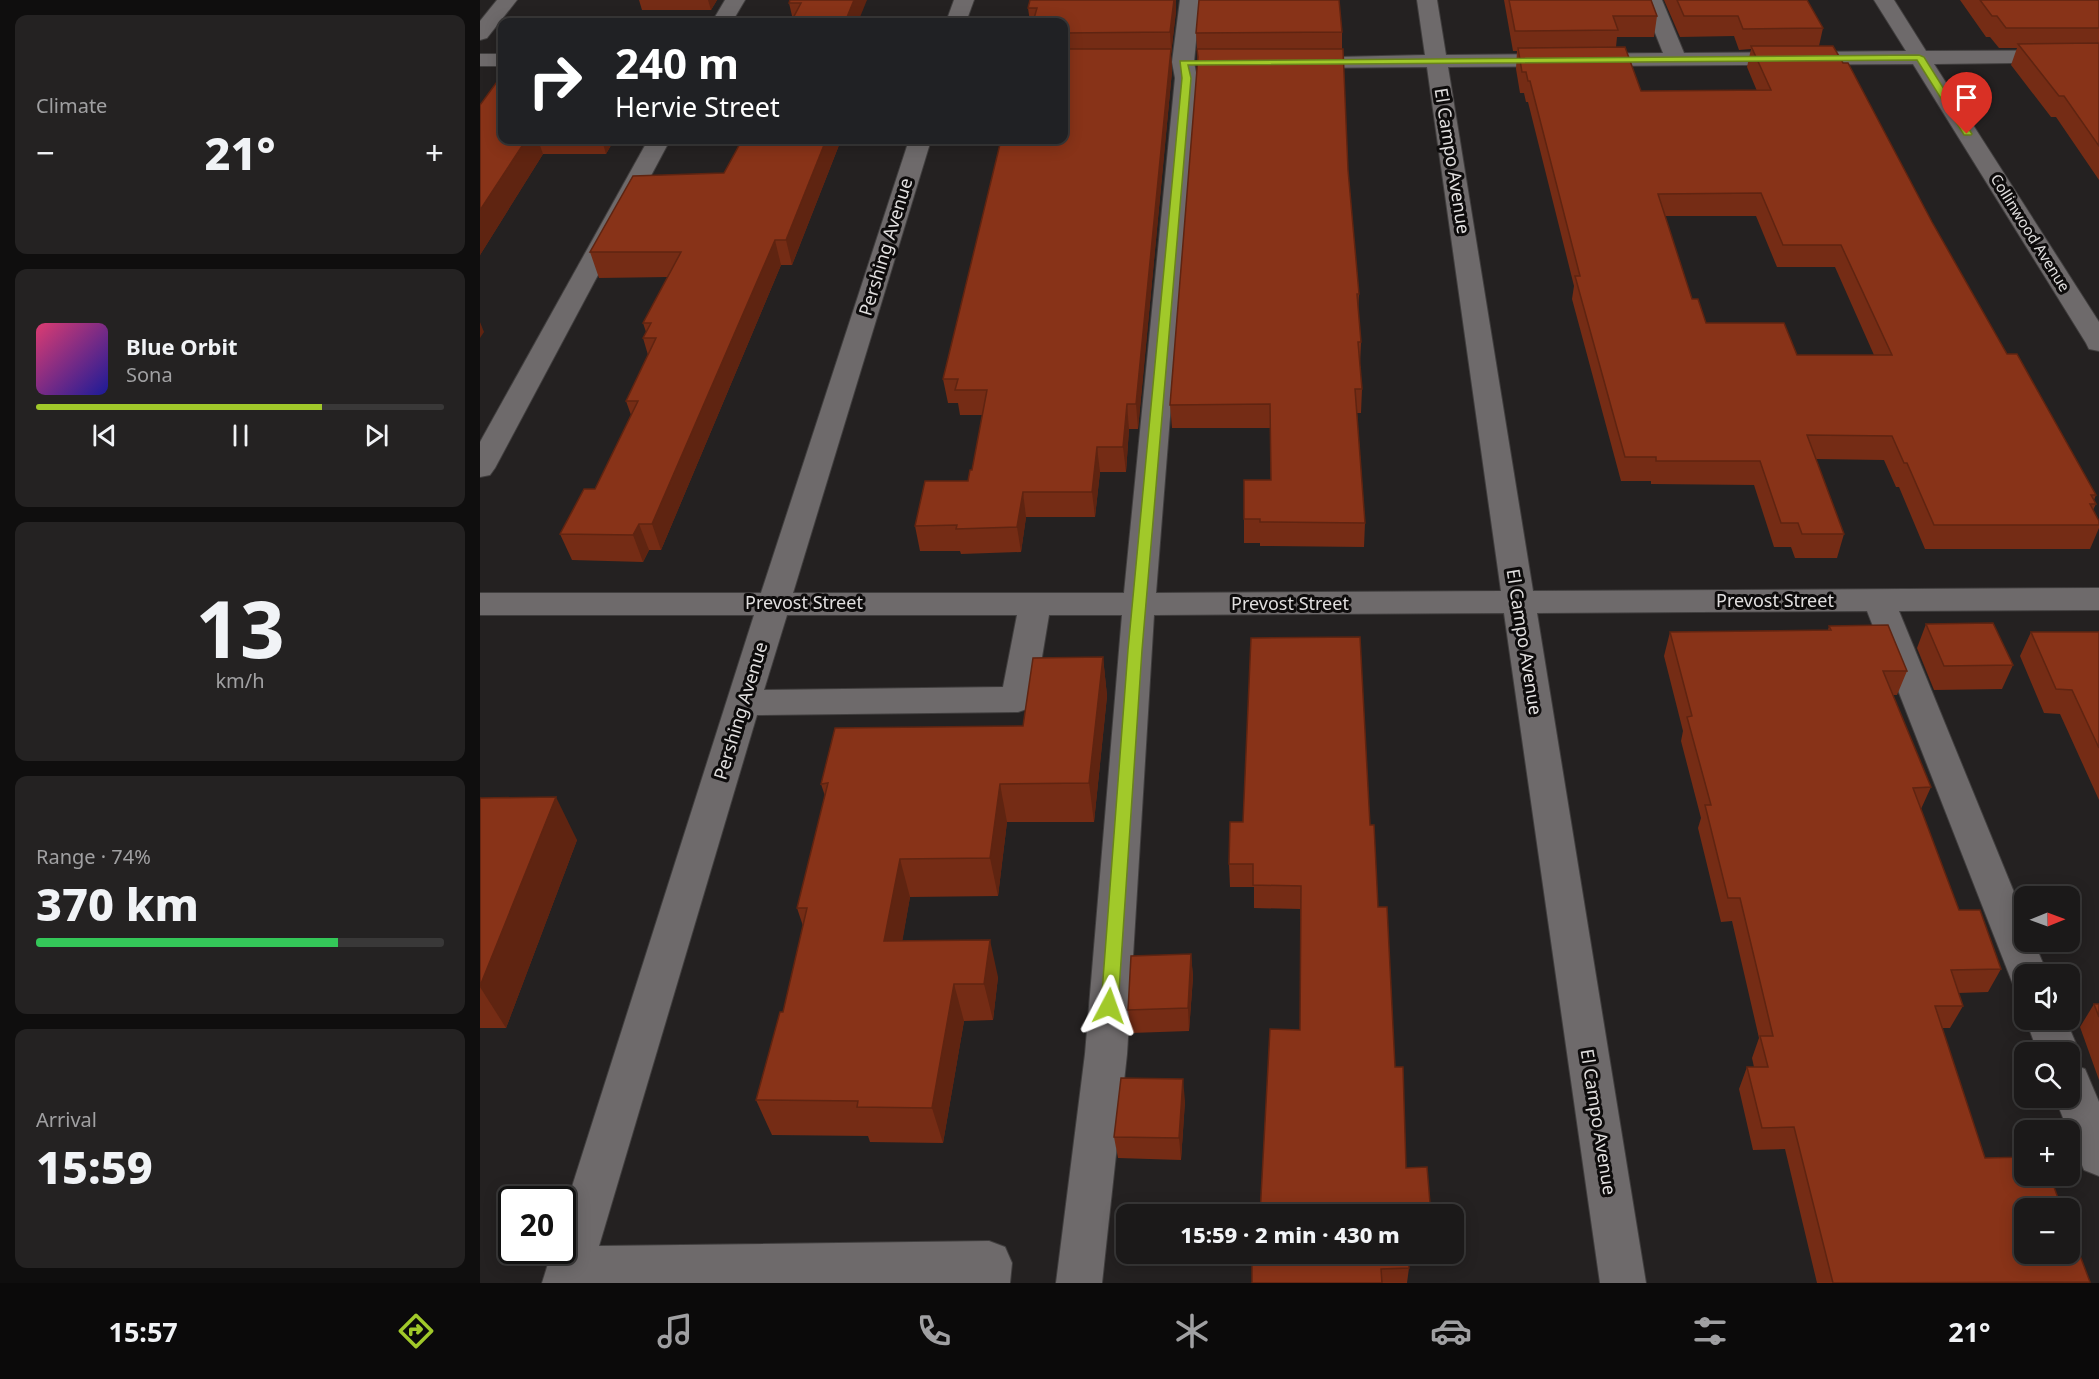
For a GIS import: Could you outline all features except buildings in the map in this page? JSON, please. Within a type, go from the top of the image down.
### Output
[{"type":"street","points":[[480,34],[507,0]]},
{"type":"street","points":[[724,18],[735,0]]},
{"type":"street","points":[[957,18],[963,0]]},
{"type":"street","points":[[1079,1283],[1106,1054],[1135,650],[1141,604],[1186,78],[1183,62],[1190,0]]},
{"type":"street","name":"El Campo Avenue","points":[[1427,0],[1623,1283]]},
{"type":"street","points":[[1652,0],[1676,59]]},
{"type":"street","name":"Collinwood Avenue","points":[[1884,0],[2099,343]]},
{"type":"street","points":[[1275,62],[2099,56]]},
{"type":"street","points":[[480,60],[498,60]]},
{"type":"street","points":[[480,468],[657,144]]},
{"type":"street","name":"Pershing Avenue","points":[[568,1276],[774,603],[919,144]]},
{"type":"street","name":"Prevost Street","points":[[480,604],[1518,603],[2099,599]]},
{"type":"street","points":[[1879,600],[2024,964]]},
{"type":"street","points":[[744,703],[1018,699],[1035,603]]},
{"type":"street","points":[[2080,1108],[2099,1156]]},
{"type":"street","points":[[568,1276],[989,1263],[987,1283]]},
{"type":"route","points":[[1109,1006],[1135,650],[1150,509],[1186,78],[1183,62],[1919,57],[1967,134]]}]
